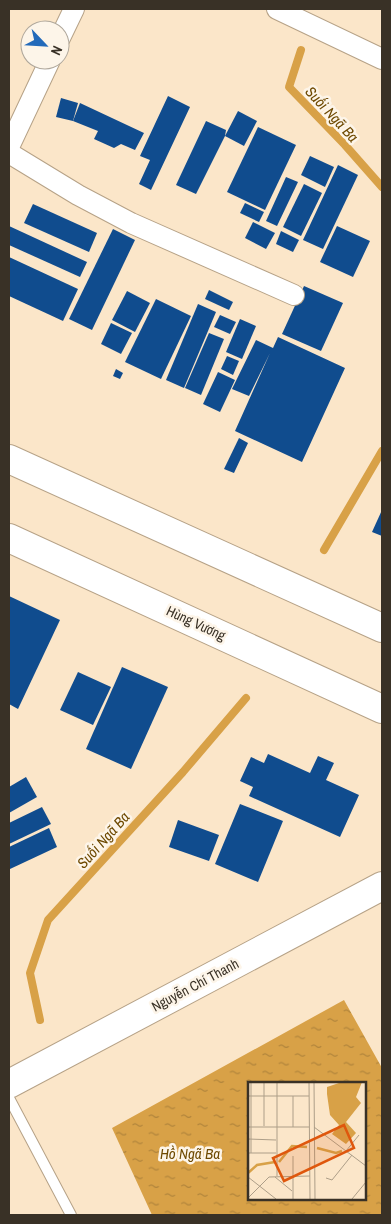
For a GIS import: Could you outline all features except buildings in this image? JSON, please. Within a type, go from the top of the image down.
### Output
[{"type":"main road","points":[[9,459],[382,628]]},
{"type":"main road","name":"Hùng Vương","points":[[9,538],[382,709]]},
{"type":"main road","name":"Nguyễn Chí Thanh","points":[[9,1084],[382,886]]},
{"type":"street","points":[[277,9],[382,59]]},
{"type":"street","points":[[9,147],[45,70]]},
{"type":"street","points":[[9,153],[78,195],[130,223],[294,296]]},
{"type":"lane","points":[[9,1098],[72,1215]]},
{"type":"water","name":"Hồ Ngã Ba","points":[[344,1000],[382,1068],[382,1215],[152,1215],[112,1128]]},
{"type":"waterway","name":"Suối Ngã Ba","points":[[301,50],[289,87],[345,145],[382,187]]},
{"type":"waterway","name":"Suối Ngã Ba","points":[[324,550],[382,451]]},
{"type":"waterway","name":"Suối Ngã Ba","points":[[40,1020],[30,973],[48,920],[183,772],[246,698]]}]
